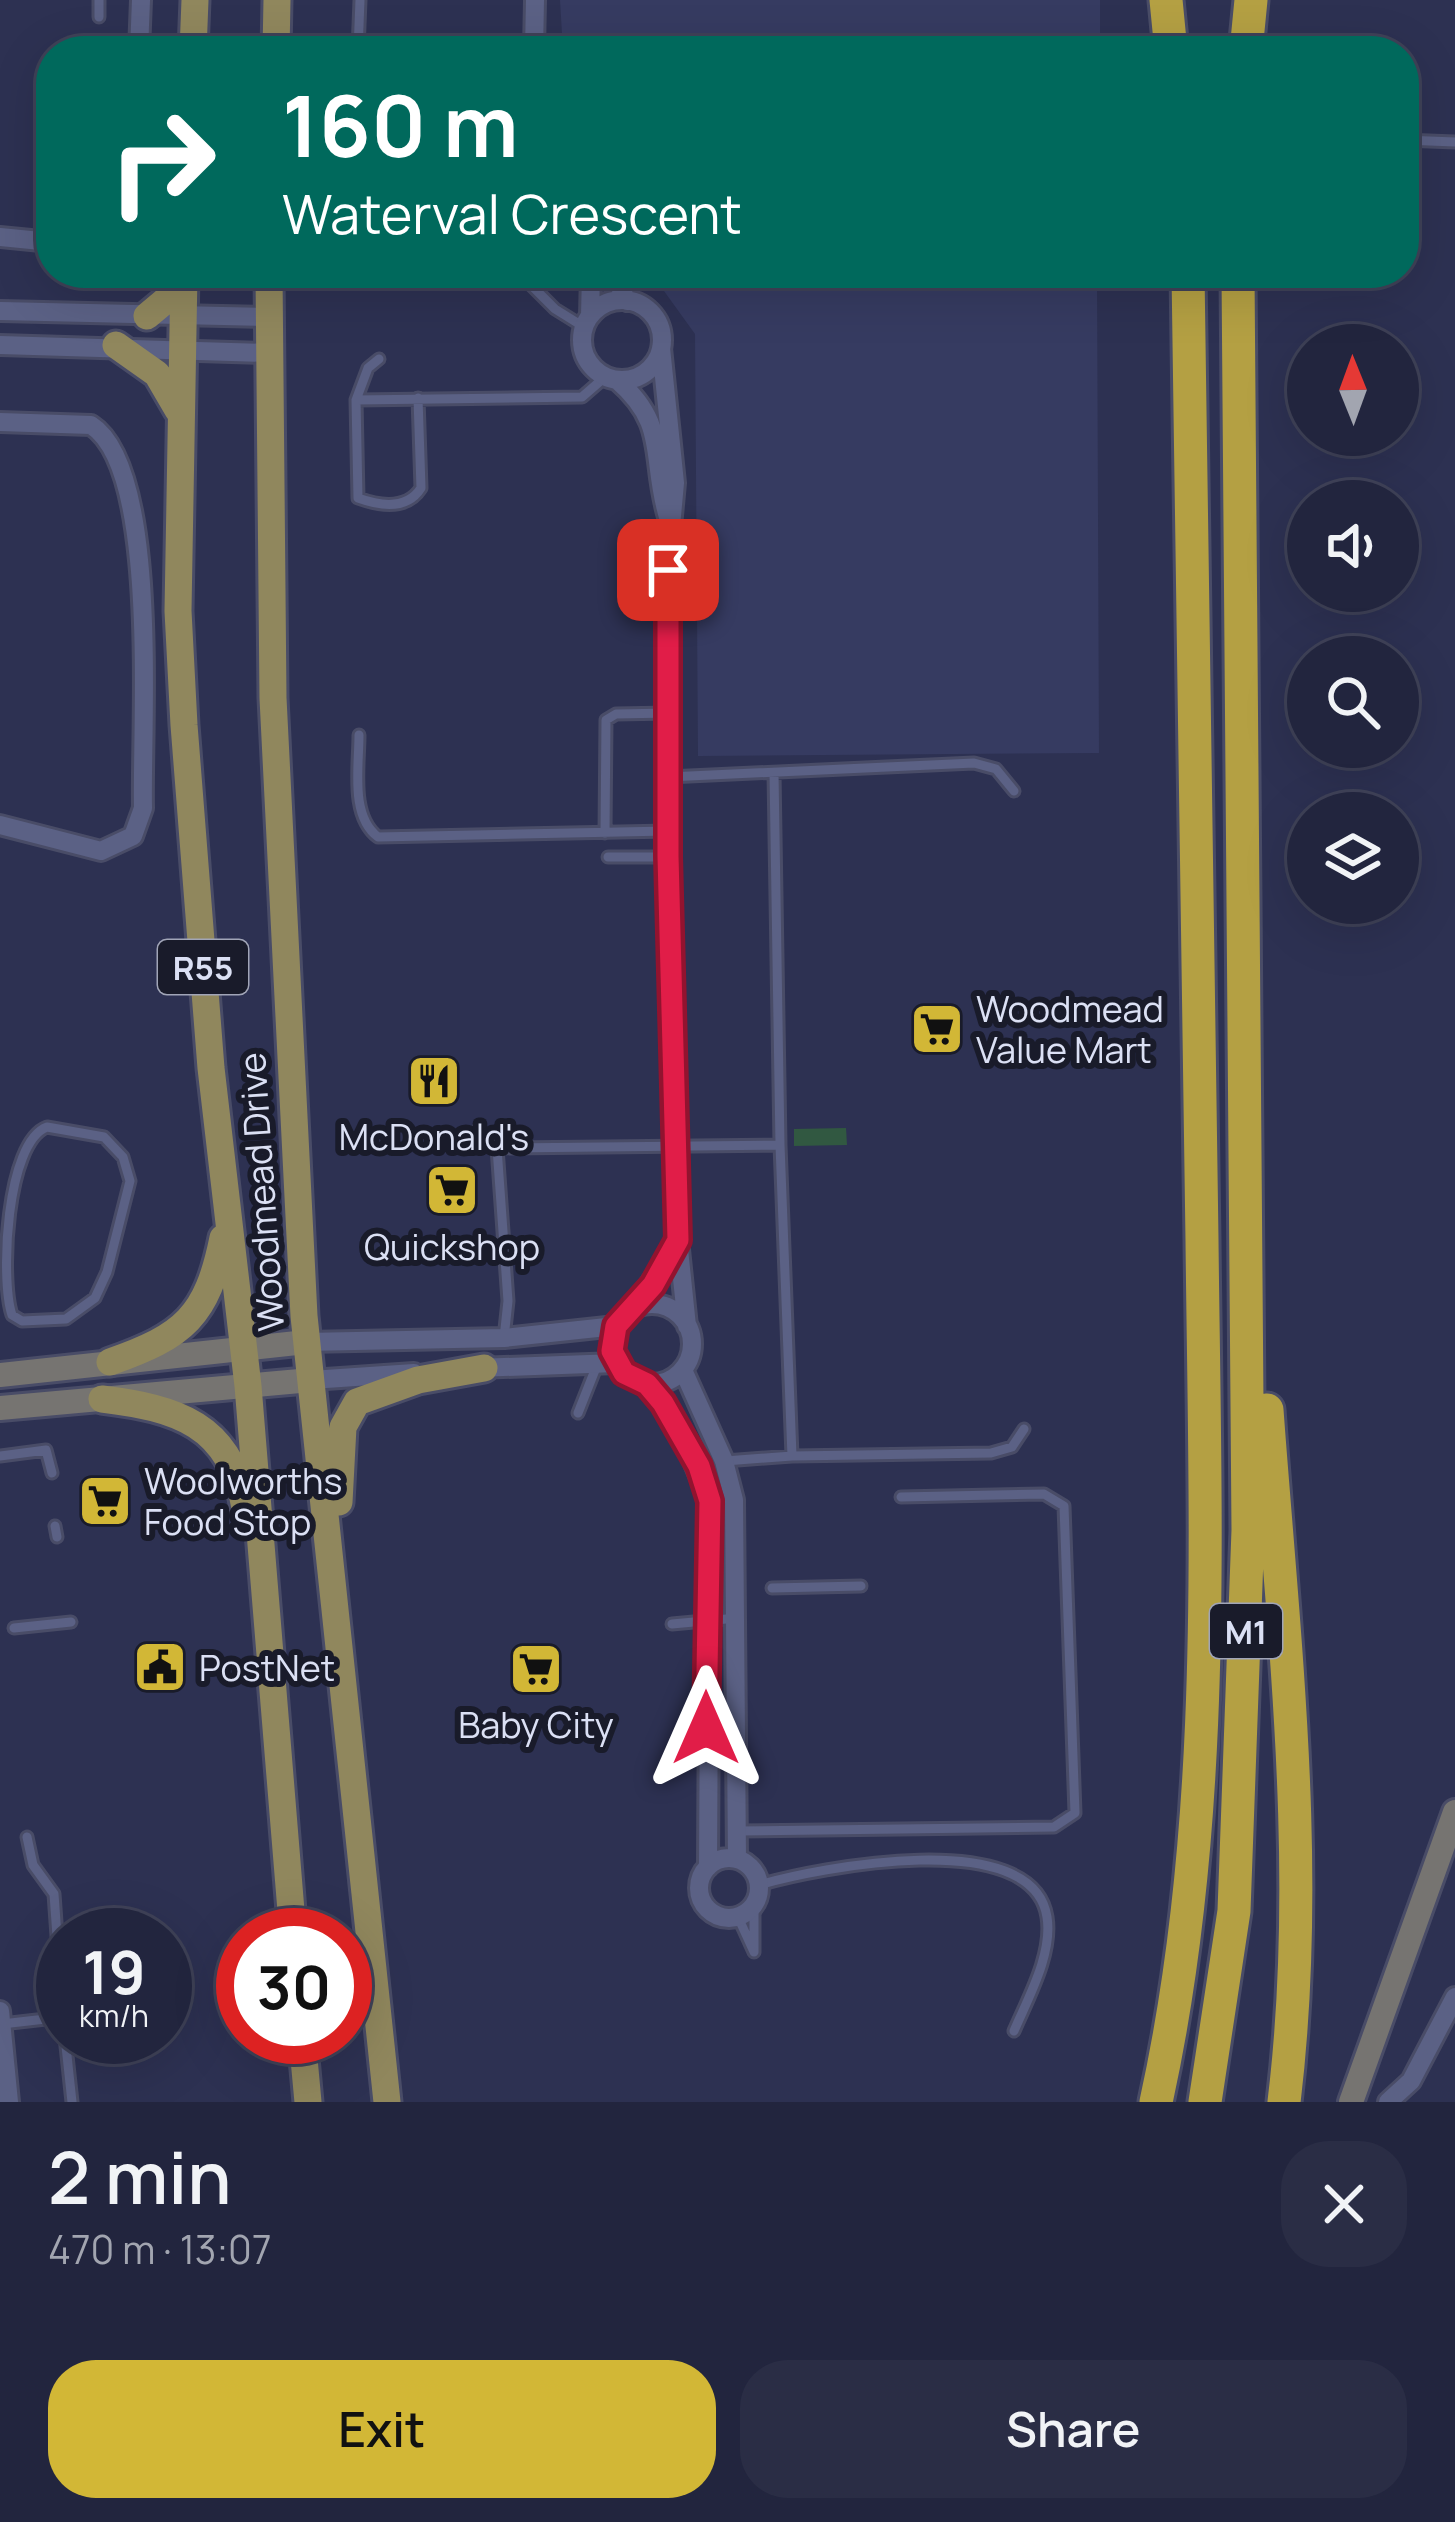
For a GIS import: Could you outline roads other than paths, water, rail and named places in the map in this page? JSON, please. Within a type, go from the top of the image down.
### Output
[{"type":"highway","points":[[1166,0],[1170,36]]},
{"type":"highway","points":[[1184,0],[1185,36]]},
{"type":"highway","points":[[1236,0],[1236,36]]},
{"type":"highway","points":[[1247,36],[1251,0]]},
{"type":"highway","name":"M1","points":[[1156,2102],[1188,1906],[1199,1768],[1205,1520],[1188,288]]},
{"type":"highway","name":"M1","points":[[1204,2102],[1234,1911],[1248,1530],[1238,288]]},
{"type":"highway","points":[[1245,1158],[1299,1877],[1294,2015],[1284,2102]]},
{"type":"highway","points":[[1138,2102],[1188,1906]]},
{"type":"main road","points":[[194,36],[195,0]]},
{"type":"main road","points":[[276,36],[277,0]]},
{"type":"main road","points":[[148,316],[175,288]]},
{"type":"main road","name":"Woodmead Drive","points":[[184,288],[178,611],[184,725],[212,1068],[248,1386],[291,1908]]},
{"type":"main road","name":"Woodmead Drive","points":[[268,288],[273,698],[306,1342],[387,2102]]},
{"type":"main road","points":[[116,345],[157,374],[180,414]]},
{"type":"main road","points":[[110,1362],[171,1337],[191,1321],[213,1288],[229,1206]]},
{"type":"main road","points":[[0,1375],[306,1342]]},
{"type":"main road","points":[[335,1597],[341,1441],[351,1409],[376,1392],[484,1368]]},
{"type":"main road","points":[[0,1408],[311,1380]]},
{"type":"main road","points":[[102,1399],[158,1406],[206,1431],[223,1450],[242,1494],[265,1630]]},
{"type":"main road","points":[[1351,2102],[1455,1812]]},
{"type":"main road","points":[[304,2064],[308,2102]]},
{"type":"street","points":[[140,36],[141,0]]},
{"type":"street","points":[[534,36],[535,0]]},
{"type":"street","points":[[0,237],[36,241]]},
{"type":"street","points":[[590,288],[587,361],[641,401],[652,420],[658,483],[670,521]]},
{"type":"street","points":[[620,288],[627,301]]},
{"type":"street","points":[[311,1380],[607,1364],[647,1384],[660,1384],[683,1370],[692,1345],[678,1240],[668,856],[670,521],[675,483],[661,348],[652,315],[627,301],[609,302],[587,321]]},
{"type":"street","points":[[0,311],[267,317]]},
{"type":"street","points":[[50,312],[50,345]]},
{"type":"street","points":[[0,345],[268,353]]},
{"type":"street","points":[[611,378],[650,369],[661,348]]},
{"type":"street","points":[[0,422],[91,425],[105,437],[128,487],[140,540],[143,808],[133,836],[101,850],[0,825]]},
{"type":"street","points":[[607,1364],[616,1326],[634,1308],[678,1240]]},
{"type":"street","points":[[634,1308],[660,1305],[687,1326]]},
{"type":"street","points":[[306,1342],[504,1338],[616,1326]]},
{"type":"street","points":[[683,1370],[724,1461],[734,1499],[737,1859]]},
{"type":"street","points":[[647,1384],[690,1448],[710,1501],[700,1625],[708,1867],[700,1880],[702,1902],[717,1916],[746,1912],[759,1885],[752,1869],[737,1859],[708,1867]]},
{"type":"street","points":[[1388,2102],[1411,2081],[1455,1997]]},
{"type":"street","points":[[0,2011],[9,2102]]},
{"type":"lane","points":[[99,0],[99,17]]},
{"type":"lane","points":[[359,36],[360,0]]},
{"type":"lane","points":[[1419,141],[1455,142]]},
{"type":"lane","points":[[534,288],[555,309],[587,321]]},
{"type":"lane","points":[[379,358],[368,368],[356,400],[358,498],[386,505],[409,502],[421,488],[418,398]]},
{"type":"lane","points":[[356,400],[582,397],[611,378]]},
{"type":"lane","points":[[604,833],[606,720],[616,713],[669,713]]},
{"type":"lane","points":[[359,735],[359,802],[374,835],[668,831]]},
{"type":"lane","points":[[668,777],[974,764],[996,769],[1014,791]]},
{"type":"lane","points":[[774,773],[780,1145],[792,1456]]},
{"type":"lane","points":[[608,857],[668,856]]},
{"type":"lane","points":[[46,1127],[97,1134],[117,1148],[130,1181],[101,1288],[81,1312],[66,1319],[14,1318],[5,1294],[3,1240],[11,1195],[31,1136],[46,1127]]},
{"type":"lane","points":[[479,1128],[497,1148],[508,1301],[504,1338]]},
{"type":"lane","points":[[497,1148],[780,1145]]},
{"type":"lane","points":[[578,1413],[607,1364]]},
{"type":"lane","points":[[724,1461],[992,1453],[1012,1448],[1024,1429]]},
{"type":"lane","points":[[0,1456],[46,1450],[52,1473]]},
{"type":"lane","points":[[737,1831],[1054,1827],[1075,1813],[1067,1521],[1060,1499],[1044,1494],[901,1497]]},
{"type":"lane","points":[[772,1588],[861,1586]]},
{"type":"lane","points":[[14,1628],[71,1622]]},
{"type":"lane","points":[[672,1624],[738,1626]]},
{"type":"lane","points":[[700,1625],[738,1626]]},
{"type":"lane","points":[[27,1838],[33,1864],[54,1894],[55,1908]]},
{"type":"lane","points":[[759,1885],[817,1868],[974,1861],[1027,1884],[1045,1905],[1046,1947],[1014,2031]]},
{"type":"lane","points":[[1,2024],[36,2021]]},
{"type":"lane","points":[[68,2064],[72,2102]]},
{"type":"place","name":"Woodmead Value Mart","points":[[937,1029]]},
{"type":"place","name":"McDonald's","points":[[434,1081]]},
{"type":"place","name":"Quickshop","points":[[452,1190]]},
{"type":"place","name":"Woolworths Food Stop","points":[[105,1501]]},
{"type":"place","name":"PostNet","points":[[160,1667]]},
{"type":"place","name":"Baby City","points":[[536,1669]]}]
